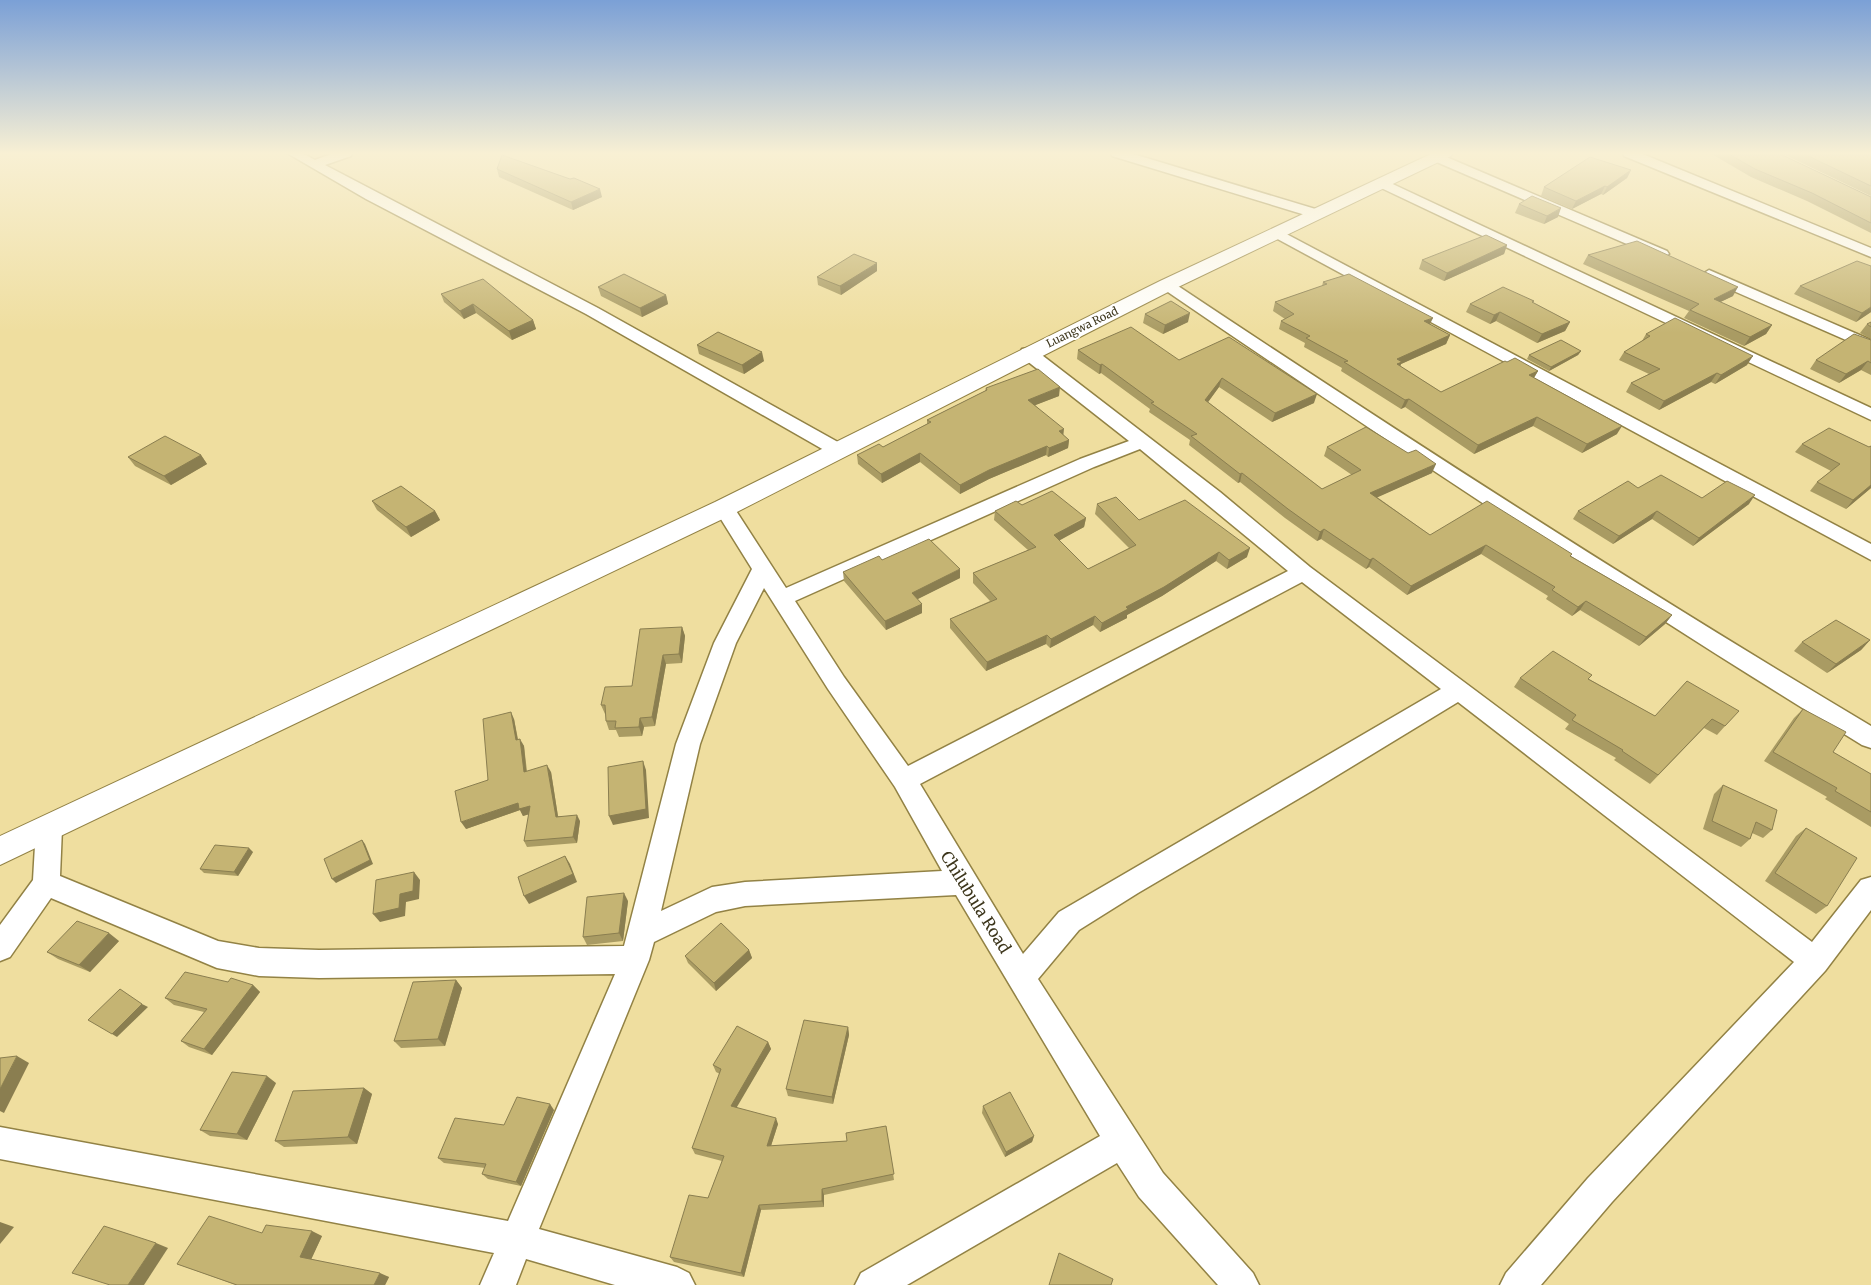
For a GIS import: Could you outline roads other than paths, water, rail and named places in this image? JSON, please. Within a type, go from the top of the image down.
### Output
[{"type":"street","points":[[404,213],[592,311],[838,450]]},
{"type":"street","points":[[1445,213],[1871,415]]},
{"type":"street","points":[[1571,213],[1674,259]]},
{"type":"street","points":[[1774,213],[1871,253]]},
{"type":"street","name":"Luangwa Road","points":[[0,851],[724,508],[1028,354],[1317,214]]},
{"type":"street","points":[[1277,233],[1871,553]]},
{"type":"street","points":[[1692,267],[1871,346]]},
{"type":"street","points":[[1168,285],[1318,387],[1715,645],[1871,738]]},
{"type":"street","points":[[1028,354],[1142,442],[1303,572],[1815,961]]},
{"type":"street","points":[[783,598],[1087,463],[1142,442]]},
{"type":"street","name":"Chilubula Road","points":[[724,508],[836,683],[904,780],[963,882],[1122,1142],[1151,1185],[1241,1285]]},
{"type":"street","points":[[498,1285],[638,947],[688,744],[725,643],[763,569]]},
{"type":"street","points":[[904,780],[1303,572]]},
{"type":"street","points":[[1022,976],[1069,921],[1128,884],[1306,782],[1459,690]]},
{"type":"street","points":[[0,948],[46,883],[48,828]]},
{"type":"street","points":[[46,883],[217,954],[259,962],[329,964],[638,947],[712,900],[745,894],[963,882]]},
{"type":"street","points":[[1518,1285],[1600,1190],[1815,961],[1871,889]]},
{"type":"street","points":[[874,1285],[1122,1142]]},
{"type":"street","points":[[0,1144],[518,1240],[677,1285]]}]
